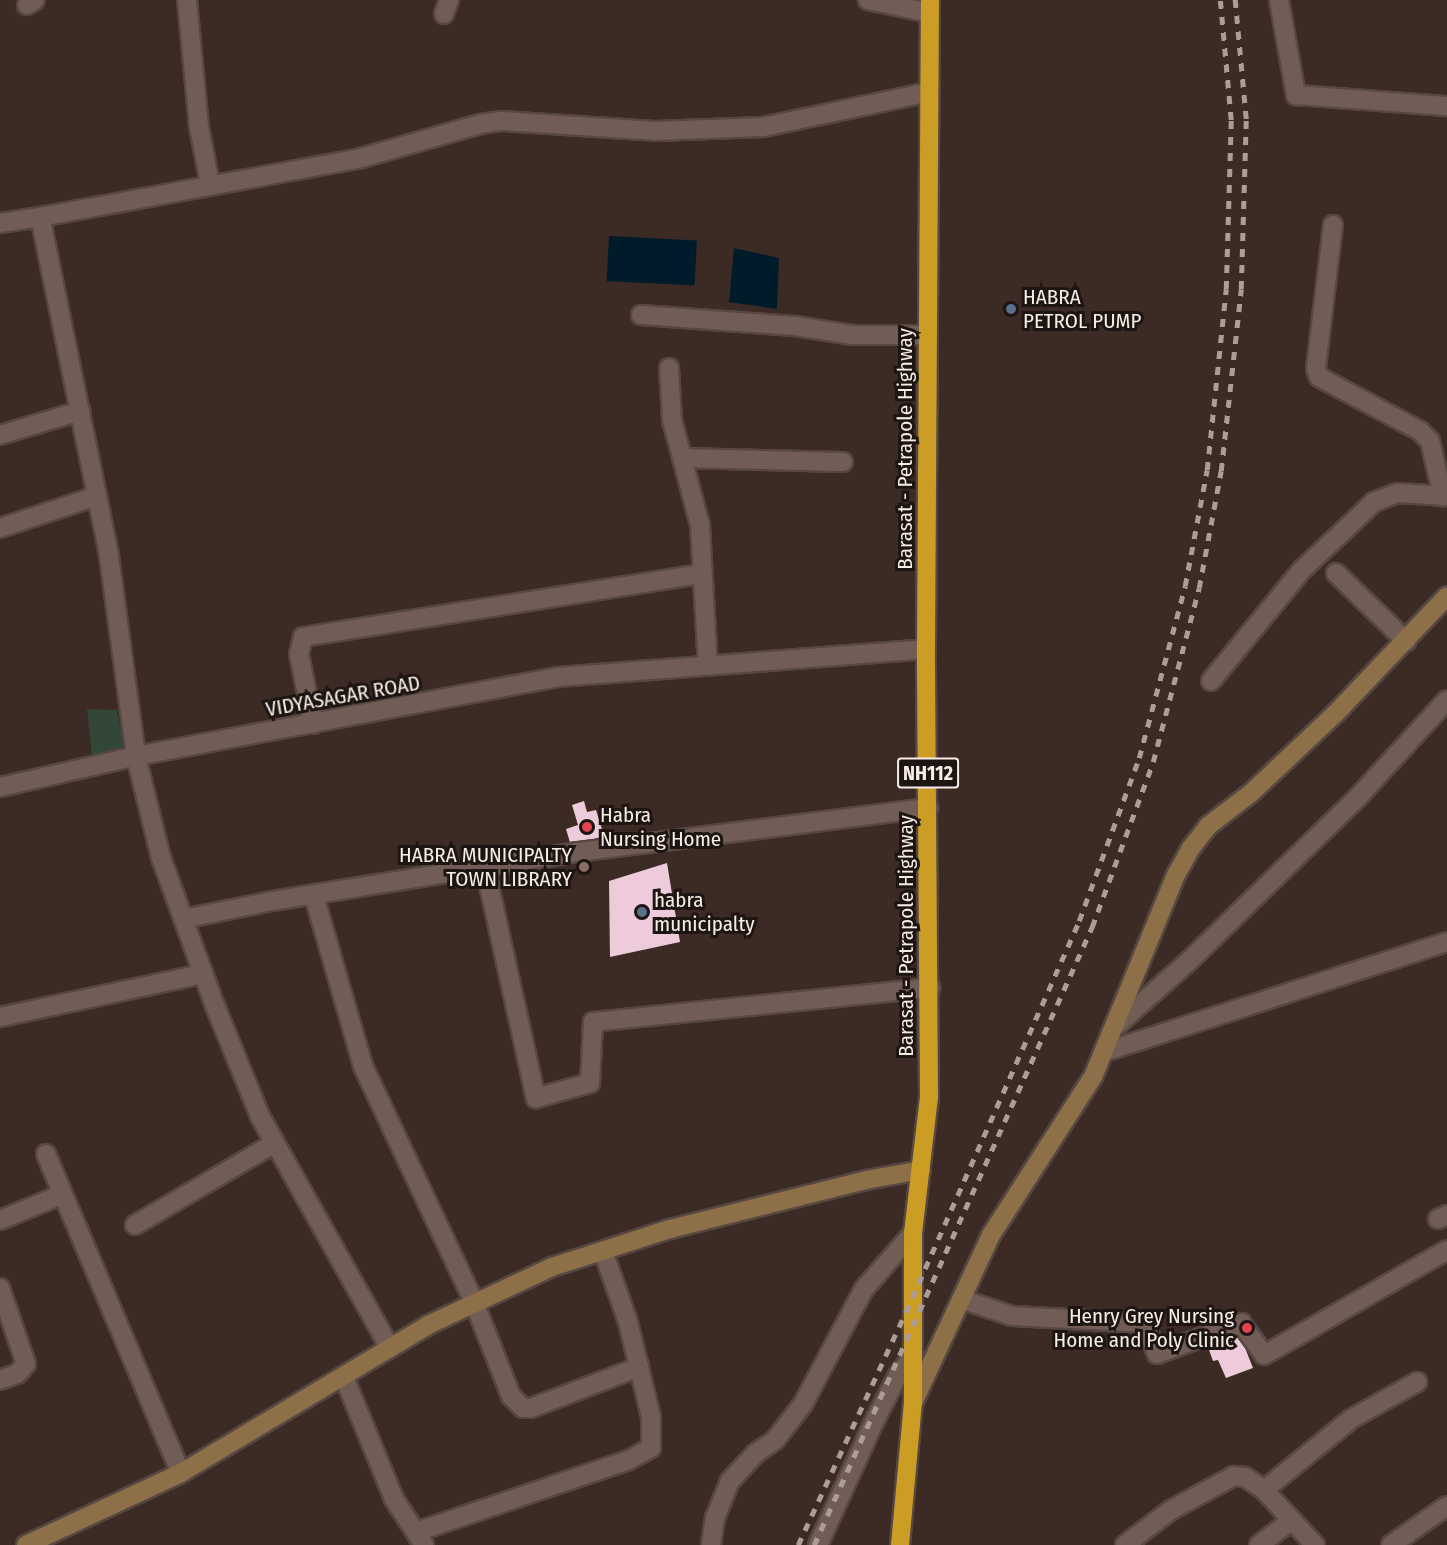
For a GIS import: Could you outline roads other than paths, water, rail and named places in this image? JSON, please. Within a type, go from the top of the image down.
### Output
[{"type":"highway","name":"Barasat - Petrapole Highway","points":[[900,1545],[913,1403],[913,1233],[929,1107],[926,649],[930,7]]},
{"type":"main road","points":[[913,1403],[964,1300],[991,1235],[1086,1087],[1104,1052],[1118,1024],[1176,875],[1191,848],[1208,826],[1260,785],[1406,641],[1447,596]]},
{"type":"main road","points":[[26,1545],[181,1473],[390,1348],[474,1302],[552,1267],[670,1229],[866,1180],[921,1170]]},
{"type":"street","points":[[187,0],[199,128],[210,183]]},
{"type":"street","points":[[868,0],[930,7]]},
{"type":"street","points":[[1279,0],[1296,94],[1447,106]]},
{"type":"street","points":[[0,223],[210,183],[361,158],[491,122],[655,132],[763,127],[929,92]]},
{"type":"street","points":[[40,217],[109,555],[136,756],[161,858],[203,974],[260,1116],[390,1348]]},
{"type":"street","points":[[1211,681],[1302,570],[1374,502],[1398,494],[1445,496],[1430,441],[1420,431],[1319,377],[1316,368],[1333,225]]},
{"type":"street","points":[[640,315],[795,326],[853,335],[928,335]]},
{"type":"street","points":[[669,368],[671,409],[700,525],[708,666]]},
{"type":"street","points":[[0,435],[80,411]]},
{"type":"street","points":[[683,458],[843,462]]},
{"type":"street","points":[[0,528],[97,496]]},
{"type":"street","points":[[1336,573],[1406,641]]},
{"type":"street","points":[[313,724],[299,654],[303,637],[702,574]]},
{"type":"street","name":"VIDYASAGAR ROAD","points":[[0,787],[136,756],[557,677],[926,649]]},
{"type":"street","points":[[1118,1024],[1189,962],[1350,804],[1447,700]]},
{"type":"street","points":[[183,919],[272,901],[315,896],[485,867],[928,807]]},
{"type":"street","points":[[485,867],[536,1098],[590,1083],[593,1022],[930,988]]},
{"type":"street","points":[[315,896],[363,1066],[474,1302],[511,1396],[523,1408],[639,1367]]},
{"type":"street","points":[[1104,1052],[1447,942]]},
{"type":"street","points":[[0,1017],[203,974]]},
{"type":"street","points":[[135,1225],[275,1143]]},
{"type":"street","points":[[46,1154],[181,1473]]},
{"type":"street","points":[[0,1220],[63,1194]]},
{"type":"street","points":[[711,1545],[715,1518],[730,1482],[756,1454],[775,1440],[803,1404],[864,1289],[913,1233]]},
{"type":"street","points":[[964,1300],[1012,1316],[1145,1323],[1157,1354],[1241,1323],[1264,1355],[1447,1250]]},
{"type":"street","points":[[344,1377],[393,1499],[420,1538],[644,1454],[651,1448],[653,1433],[639,1367],[603,1251]]},
{"type":"street","points":[[0,1288],[26,1364],[17,1374],[0,1380]]},
{"type":"street","points":[[818,1545],[879,1412],[913,1356]]},
{"type":"street","points":[[1264,1491],[1351,1419],[1417,1382]]},
{"type":"street","points":[[1125,1545],[1172,1510],[1234,1476],[1245,1477],[1264,1491],[1315,1545]]},
{"type":"street","points":[[1391,1545],[1447,1506]]},
{"type":"street","points":[[1259,1545],[1292,1520]]},
{"type":"water","points":[[609,236],[697,241],[695,286],[607,281]]},
{"type":"water","points":[[734,248],[779,258],[777,309],[729,302]]},
{"type":"railway","points":[[798,1545],[912,1298],[1079,921],[1139,758],[1185,586],[1207,470],[1226,289],[1231,120],[1220,0]]},
{"type":"railway","points":[[814,1545],[1092,927],[1153,762],[1199,588],[1221,471],[1241,289],[1246,119],[1235,0]]},
{"type":"place","name":"HABRA PETROL PUMP","points":[[1011,309]]},
{"type":"place","name":"Habra Nursing Home","points":[[587,827]]},
{"type":"place","name":"HABRA MUNICIPALTY TOWN LIBRARY","points":[[584,867]]},
{"type":"place","name":"habra municipalty","points":[[642,912]]},
{"type":"place","name":"Henry Grey Nursing Home and Poly Clinic","points":[[1247,1328]]}]
